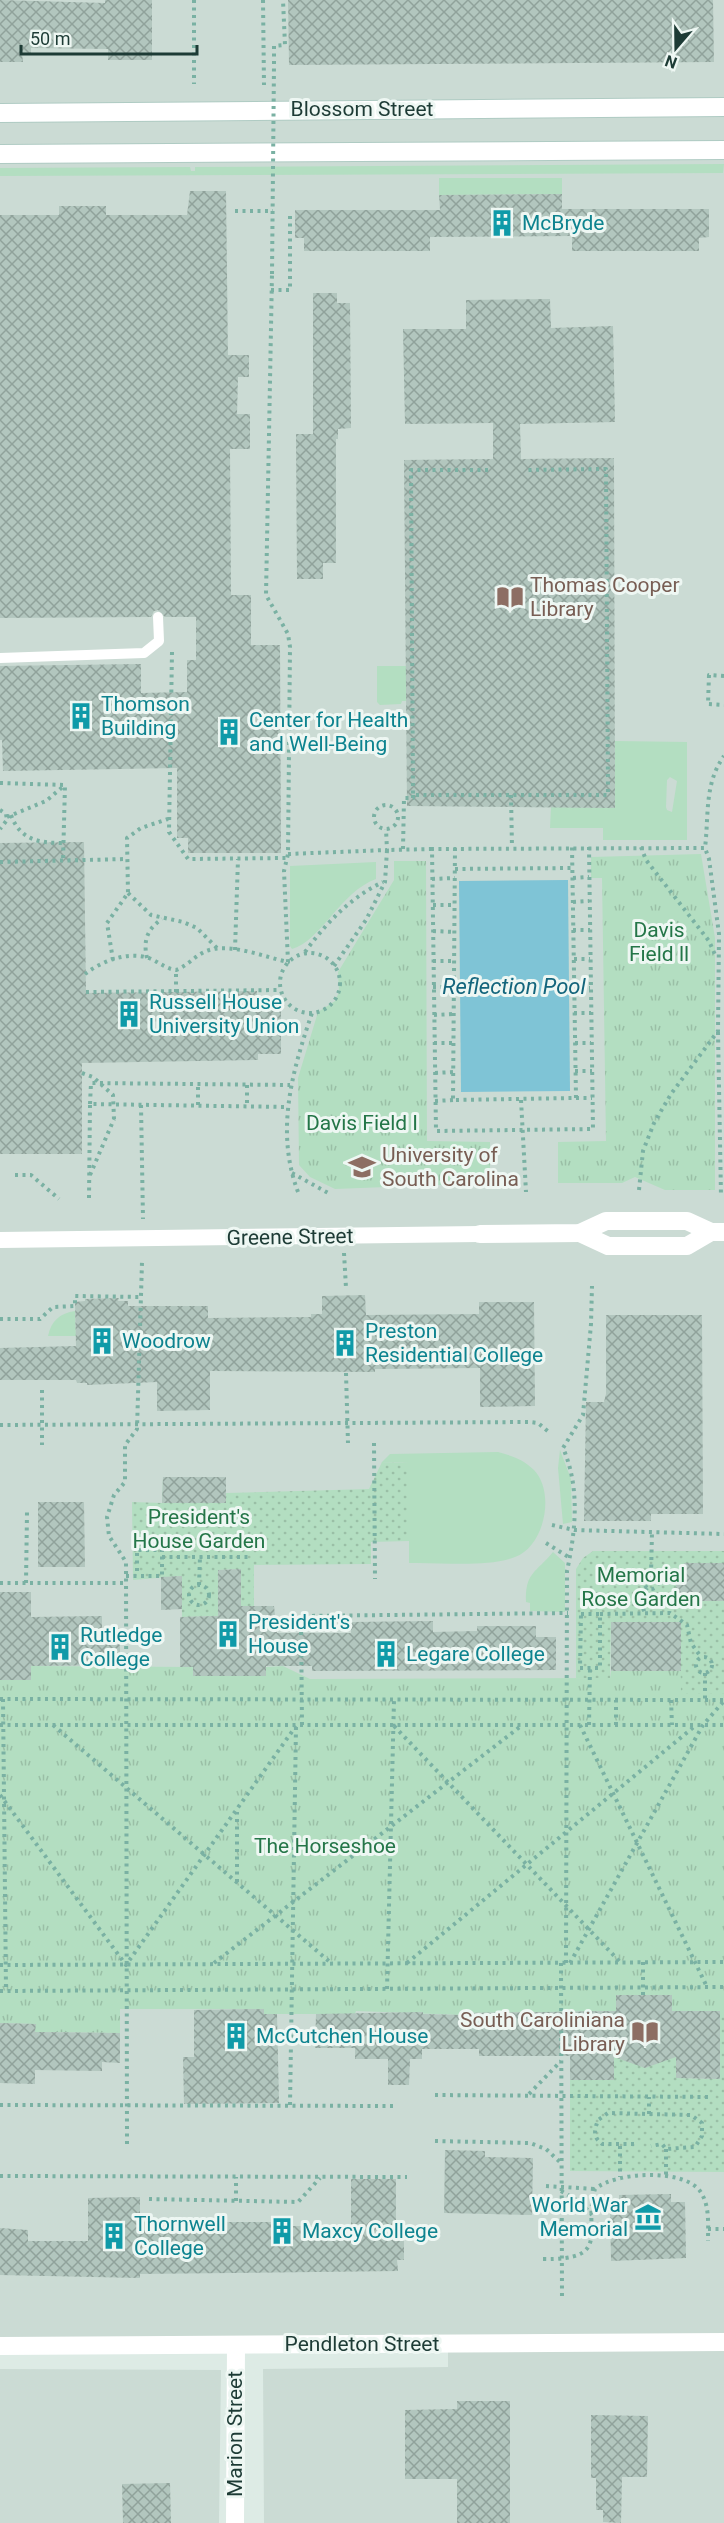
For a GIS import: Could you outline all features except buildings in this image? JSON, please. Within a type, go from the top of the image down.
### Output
[{"type":"main road","name":"Blossom Street","points":[[0,113],[724,107]]},
{"type":"main road","name":"Blossom Street","points":[[0,154],[724,150]]},
{"type":"main road","name":"Greene Street","points":[[480,1234],[580,1233],[606,1221],[687,1221],[718,1232]]},
{"type":"main road","name":"Greene Street","points":[[580,1233],[608,1246],[687,1246],[718,1232]]},
{"type":"main road","name":"Pendleton Street","points":[[0,2346],[724,2342]]},
{"type":"main road","name":"Marion Street","points":[[235,2523],[236,2345]]},
{"type":"street","name":"Greene Street","points":[[0,1239],[480,1234]]},
{"type":"lane","points":[[0,658],[144,653],[159,641],[158,617]]},
{"type":"path","points":[[194,0],[194,84]]},
{"type":"path","points":[[263,0],[264,85]]},
{"type":"path","points":[[283,0],[285,45],[274,46],[266,595],[288,634],[290,647],[288,856],[284,871],[288,962]]},
{"type":"path","points":[[235,210],[273,211]]},
{"type":"path","points":[[272,290],[290,290],[290,214]]},
{"type":"path","points":[[403,849],[404,798],[413,798],[413,795],[608,795],[606,469],[525,470]]},
{"type":"path","points":[[413,795],[411,470],[488,470]]},
{"type":"path","points":[[172,645],[168,819],[169,832],[188,859],[238,859],[403,849],[705,848]]},
{"type":"path","points":[[724,676],[709,675],[708,704],[724,705]]},
{"type":"path","points":[[721,1196],[719,934],[709,859],[705,848],[708,793],[717,767],[724,756]]},
{"type":"path","points":[[0,783],[65,785]]},
{"type":"path","points":[[0,829],[6,824],[9,816],[46,801],[65,785]]},
{"type":"path","points":[[63,861],[65,785]]},
{"type":"path","points":[[512,795],[512,848]]},
{"type":"path","points":[[386,805],[393,808],[398,819],[394,826],[386,829],[379,827],[374,817],[376,810],[386,805]]},
{"type":"path","points":[[0,810],[9,816],[26,837],[42,842],[63,843]]},
{"type":"path","points":[[113,960],[107,923],[128,894],[127,838],[141,828],[168,819]]},
{"type":"path","points":[[334,966],[366,920],[385,882],[386,829]]},
{"type":"path","points":[[572,847],[576,1098]]},
{"type":"path","points":[[432,849],[436,1131],[523,1130],[593,1129],[589,847]]},
{"type":"path","points":[[641,847],[646,860],[709,941],[718,961]]},
{"type":"path","points":[[453,1101],[455,848]]},
{"type":"path","points":[[0,862],[127,859]]},
{"type":"path","points":[[235,950],[238,859]]},
{"type":"path","points":[[455,869],[573,868]]},
{"type":"path","points":[[573,878],[589,877]]},
{"type":"path","points":[[432,879],[455,878]]},
{"type":"path","points":[[305,953],[325,956],[334,966],[340,982],[339,992],[327,1008],[312,1013],[290,1006],[280,990],[282,970],[288,962],[305,953],[324,928],[360,893],[385,882]]},
{"type":"path","points":[[128,894],[151,915],[183,921],[197,928],[218,949]]},
{"type":"path","points":[[573,902],[590,902]]},
{"type":"path","points":[[433,905],[455,905]]},
{"type":"path","points":[[147,958],[144,946],[147,934],[163,919]]},
{"type":"path","points":[[573,930],[590,930]]},
{"type":"path","points":[[433,932],[455,932]]},
{"type":"path","points":[[176,970],[203,952],[218,949],[235,950],[288,962]]},
{"type":"path","points":[[85,974],[103,961],[147,958],[176,970]]},
{"type":"path","points":[[574,959],[590,959]]},
{"type":"path","points":[[433,962],[454,961]]},
{"type":"path","points":[[176,970],[176,992]]},
{"type":"path","points":[[718,985],[724,985]]},
{"type":"path","points":[[434,987],[454,987]]},
{"type":"path","points":[[574,988],[590,988]]},
{"type":"path","points":[[86,992],[280,990]]},
{"type":"path","points":[[298,1192],[291,1173],[287,1107],[290,1085],[312,1013]]},
{"type":"path","points":[[574,1013],[591,1013]]},
{"type":"path","points":[[434,1015],[454,1014]]},
{"type":"path","points":[[639,1190],[643,1151],[654,1123],[671,1094],[718,1031]]},
{"type":"path","points":[[434,1043],[454,1043]]},
{"type":"path","points":[[575,1043],[591,1043]]},
{"type":"path","points":[[575,1071],[592,1071]]},
{"type":"path","points":[[435,1073],[453,1072]]},
{"type":"path","points":[[82,1073],[93,1077],[113,1095],[114,1119],[90,1175]]},
{"type":"path","points":[[90,1198],[91,1083],[290,1085]]},
{"type":"path","points":[[198,1084],[198,1106]]},
{"type":"path","points":[[247,1085],[247,1106]]},
{"type":"path","points":[[435,1101],[592,1098]]},
{"type":"path","points":[[521,1100],[526,1192]]},
{"type":"path","points":[[90,1104],[287,1107]]},
{"type":"path","points":[[141,1105],[142,1220]]},
{"type":"path","points":[[291,1173],[330,1194]]},
{"type":"path","points":[[15,1175],[31,1175],[59,1199]]},
{"type":"path","points":[[343,1236],[346,1288]]},
{"type":"path","points":[[127,2144],[126,1576],[124,1556],[109,1536],[107,1517],[114,1495],[125,1482],[125,1445],[137,1425],[142,1262]]},
{"type":"path","points":[[562,2299],[561,1988],[566,1963],[567,1907],[567,1570],[574,1530],[574,1484],[563,1448],[583,1415],[592,1286]]},
{"type":"path","points":[[0,1319],[40,1319],[53,1307],[75,1306],[75,1296],[141,1297]]},
{"type":"path","points":[[346,1373],[348,1443]]},
{"type":"path","points":[[42,1390],[42,1445]]},
{"type":"path","points":[[0,1425],[530,1422],[538,1423],[550,1433]]},
{"type":"path","points":[[374,1443],[375,1579]]},
{"type":"path","points":[[26,1583],[27,1512]]},
{"type":"path","points":[[552,1525],[574,1530],[724,1534]]},
{"type":"path","points":[[652,1532],[651,1575],[658,1583],[673,1583]]},
{"type":"path","points":[[546,1543],[570,1558]]},
{"type":"path","points":[[126,1576],[162,1575],[162,1550],[137,1550],[137,1575]]},
{"type":"path","points":[[162,1557],[248,1557]]},
{"type":"path","points":[[200,1557],[200,1585]]},
{"type":"path","points":[[647,1588],[644,1581],[651,1575]]},
{"type":"path","points":[[0,1583],[126,1583]]},
{"type":"path","points":[[647,1588],[655,1588],[658,1583]]},
{"type":"path","points":[[200,1585],[206,1587],[210,1596],[204,1605],[198,1606],[192,1603],[189,1596],[190,1590],[200,1585]]},
{"type":"path","points":[[638,1602],[647,1588]]},
{"type":"path","points":[[633,1598],[645,1613]]},
{"type":"path","points":[[302,1725],[301,1616],[567,1613]]},
{"type":"path","points":[[600,1614],[600,1668],[580,1668],[580,1614],[670,1613],[687,1625],[692,1643],[701,1657]]},
{"type":"path","points":[[701,1657],[696,1663],[696,1668],[705,1673]]},
{"type":"path","points":[[701,1657],[709,1658],[712,1663],[712,1669],[705,1673]]},
{"type":"path","points":[[588,1725],[590,1668]]},
{"type":"path","points":[[705,1673],[705,1700]]},
{"type":"path","points":[[6,1991],[1,1700],[724,1700]]},
{"type":"path","points":[[387,1989],[394,1700]]},
{"type":"path","points":[[616,1700],[616,1725]]},
{"type":"path","points":[[671,1700],[672,1725]]},
{"type":"path","points":[[566,1963],[588,1929],[704,1725],[724,1700]]},
{"type":"path","points":[[2,1725],[724,1725]]},
{"type":"path","points":[[53,1725],[331,1964]]},
{"type":"path","points":[[126,1965],[296,1725]]},
{"type":"path","points":[[290,2106],[296,1725]]},
{"type":"path","points":[[393,1725],[450,1781],[526,1865],[621,1963]]},
{"type":"path","points":[[212,1964],[522,1725]]},
{"type":"path","points":[[579,1725],[706,1987]]},
{"type":"path","points":[[407,1963],[696,1725]]},
{"type":"path","points":[[0,1795],[126,1965]]},
{"type":"path","points":[[237,1811],[237,1882]]},
{"type":"path","points":[[643,1962],[643,1995]]},
{"type":"path","points":[[0,1965],[724,1962]]},
{"type":"path","points":[[0,1991],[724,1987]]},
{"type":"path","points":[[529,2094],[561,2061]]},
{"type":"path","points":[[435,2095],[561,2094],[712,2097]]},
{"type":"path","points":[[649,2114],[650,2097]]},
{"type":"path","points":[[0,2105],[395,2106]]},
{"type":"path","points":[[634,2144],[623,2143],[620,2146],[602,2144],[596,2139],[598,2120],[608,2113],[691,2115],[702,2123],[702,2136],[694,2147],[666,2149]]},
{"type":"path","points":[[435,2141],[531,2143],[546,2149],[561,2164]]},
{"type":"path","points":[[651,2146],[662,2144],[666,2149],[666,2177]]},
{"type":"path","points":[[620,2146],[621,2177]]},
{"type":"path","points":[[0,2176],[407,2177]]},
{"type":"path","points":[[236,2177],[236,2200]]},
{"type":"path","points":[[149,2199],[298,2202],[321,2177]]},
{"type":"path","points":[[546,2186],[561,2189],[595,2189],[601,2184],[621,2177],[666,2177],[684,2180],[699,2189],[706,2203],[708,2241]]},
{"type":"path","points":[[561,2189],[580,2202],[593,2216]]},
{"type":"path","points":[[543,2259],[562,2259],[584,2252],[594,2233],[595,2189]]},
{"type":"path","points":[[708,2229],[724,2229]]},
{"type":"path","points":[[594,2233],[610,2232]]},
{"type":"shaded area","name":"University of South Carolina","points":[[0,0],[724,0],[724,2523],[264,2523],[263,2369],[448,2367],[448,2335],[0,2340]]},
{"type":"shaded area","points":[[0,2369],[221,2370],[219,2523],[0,2523]]},
{"type":"green space","points":[[724,164],[723,173],[0,176],[0,168],[190,167],[191,171],[195,171],[195,167]]},
{"type":"green space","points":[[439,178],[562,178],[562,194],[439,195]]},
{"type":"green space","points":[[377,666],[406,666],[406,701],[402,701],[401,704],[380,705],[377,702]]},
{"type":"green space","points":[[615,741],[687,742],[687,840],[603,840],[603,828],[550,828],[551,807],[615,808]],"holes":[[[670,777],[677,781],[672,812],[666,807],[667,780]]]},
{"type":"green space","name":"Davis Field ll","points":[[701,854],[715,938],[715,1190],[665,1190],[635,1177],[622,1183],[558,1183],[558,1142],[606,1141],[602,878],[591,878],[591,857]]},
{"type":"green space","name":"Davis Field I","points":[[394,861],[426,861],[427,1141],[490,1142],[490,1183],[335,1189],[310,1177],[299,1165],[298,1078],[318,1012],[335,1001],[339,992],[338,972],[394,880]]},
{"type":"green space","points":[[376,862],[376,879],[363,885],[352,894],[312,937],[292,949],[290,946],[290,866]]},
{"type":"green space","points":[[75,1311],[76,1336],[48,1336],[51,1326],[57,1319]]},
{"type":"green space","points":[[560,1450],[571,1479],[572,1522],[563,1524],[558,1468]]},
{"type":"green space","points":[[498,1452],[526,1463],[541,1480],[544,1492],[544,1518],[533,1542],[515,1557],[503,1560],[477,1563],[409,1563],[409,1463],[382,1462],[390,1454]]},
{"type":"green space","name":"President's House Garden","points":[[382,1462],[409,1463],[409,1541],[371,1542],[371,1564],[254,1565],[254,1615],[234,1615],[240,1569],[218,1570],[218,1598],[224,1616],[182,1617],[181,1576],[133,1580],[132,1502],[162,1503],[163,1477],[226,1477],[226,1493],[369,1489]]},
{"type":"green space","name":"Memorial Rose Garden","points":[[593,1551],[724,1551],[724,1563],[676,1575],[676,1596],[682,1601],[724,1601],[724,1694],[681,1694],[680,1622],[611,1622],[610,1678],[576,1678],[576,1569],[583,1558]]},
{"type":"green space","points":[[553,1552],[565,1563],[565,1612],[530,1611],[530,1603],[526,1602],[527,1584]]},
{"type":"green space","name":"The Horseshoe","points":[[31,1666],[193,1667],[193,1676],[266,1676],[266,1667],[283,1666],[310,1679],[610,1678],[611,1671],[681,1671],[681,1693],[724,1694],[724,2011],[672,2011],[616,1995],[616,2011],[461,2013],[461,2015],[356,2011],[355,2014],[264,2014],[264,2009],[120,2009],[120,2033],[35,2032],[35,2024],[0,2023],[0,1680],[31,1680]]},
{"type":"green space","points":[[720,2011],[724,2011],[724,2172],[570,2171],[570,2080],[613,2080],[614,2054],[645,2068],[676,2053],[676,2078],[720,2079]]},
{"type":"water","name":"Reflection Pool","points":[[568,880],[570,1091],[461,1092],[459,881]]},
{"type":"place","name":"McBryde","points":[[502,223]]},
{"type":"place","name":"Thomas Cooper Library","points":[[510,597]]},
{"type":"place","name":"Thomson Building","points":[[81,716]]},
{"type":"place","name":"Center for Health and Well-Being","points":[[229,732]]},
{"type":"place","name":"Russell House University Union","points":[[129,1014]]},
{"type":"place","name":"University of South Carolina","points":[[362,1167]]},
{"type":"place","name":"Woodrow","points":[[102,1341]]},
{"type":"place","name":"Preston Residential College","points":[[345,1343]]},
{"type":"place","name":"President's House","points":[[228,1634]]},
{"type":"place","name":"Rutledge College","points":[[60,1647]]},
{"type":"place","name":"Legare College","points":[[386,1654]]},
{"type":"place","name":"South Caroliniana Library","points":[[645,2032]]},
{"type":"place","name":"McCutchen House","points":[[236,2036]]},
{"type":"place","name":"World War Memorial","points":[[648,2217]]},
{"type":"place","name":"Maxcy College","points":[[282,2231]]},
{"type":"place","name":"Thornwell College","points":[[114,2236]]}]
